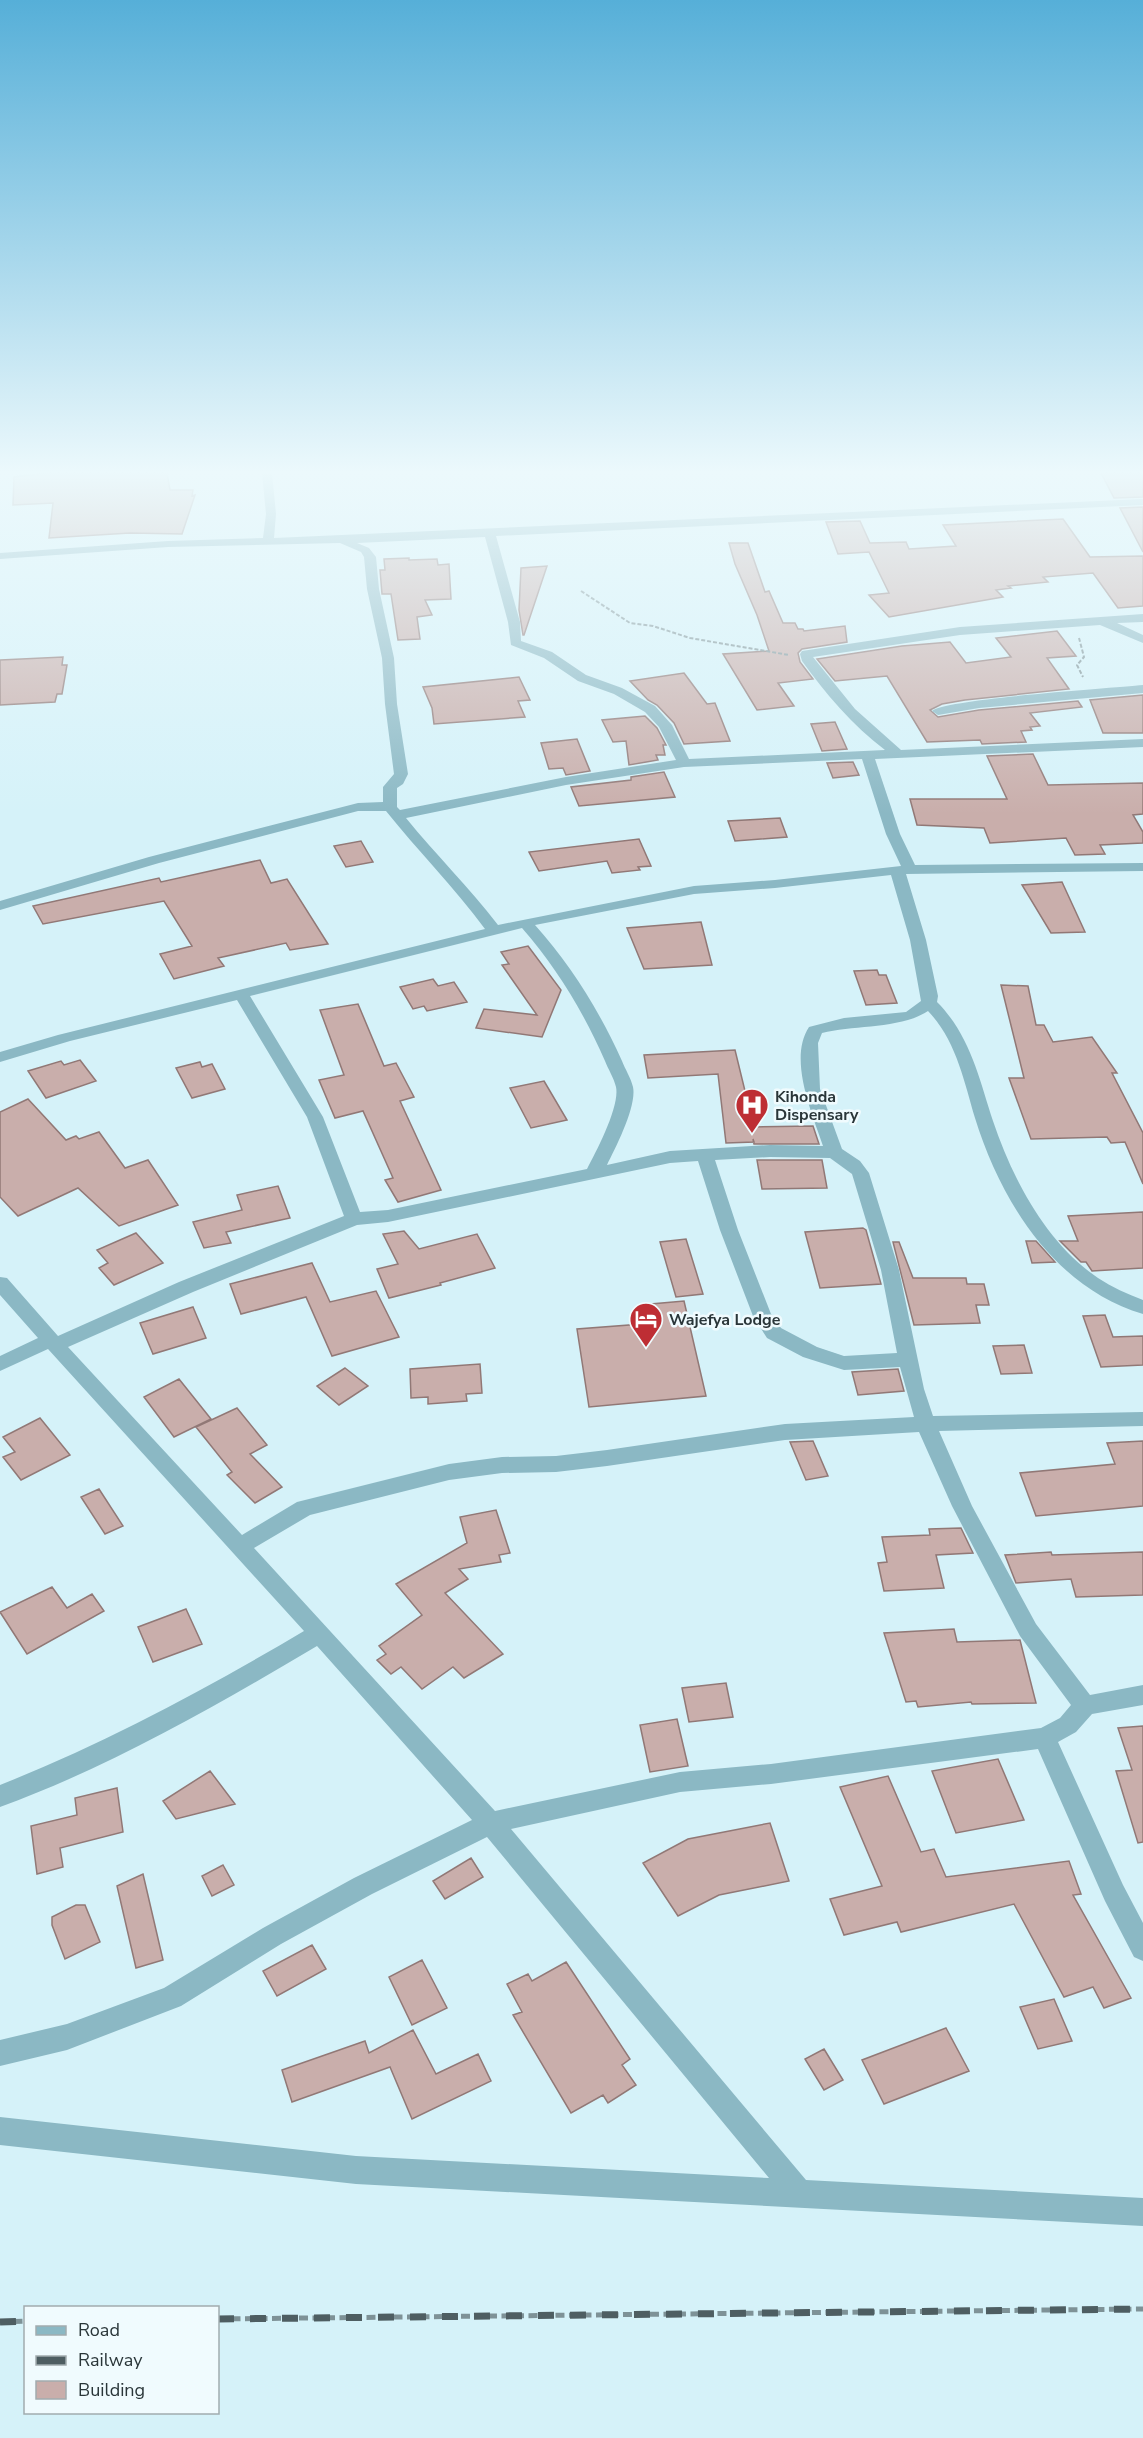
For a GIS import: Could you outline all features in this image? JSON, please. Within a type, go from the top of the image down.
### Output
[{"type":"street","points":[[373,587],[388,658],[391,704],[401,774],[398,781],[390,787],[394,811],[426,852],[469,897],[494,931]]},
{"type":"street","points":[[504,587],[514,622],[515,642],[548,655],[582,678],[618,691],[650,708],[665,725],[684,763]]},
{"type":"street","points":[[900,754],[880,741],[856,720],[806,658],[806,654],[960,631],[1143,618]]},
{"type":"street","points":[[1102,621],[1143,639]]},
{"type":"street","points":[[938,711],[979,704],[1143,689]]},
{"type":"street","points":[[0,906],[154,860],[347,810],[376,805],[394,811],[684,763],[1143,743]]},
{"type":"street","points":[[834,1152],[812,1089],[810,1043],[814,1030],[844,1023],[910,1016],[929,1003],[930,996],[903,870],[867,754]]},
{"type":"street","points":[[0,1057],[64,1038],[525,923],[694,890],[903,870],[1143,867]]},
{"type":"street","points":[[525,923],[550,951],[574,986],[607,1047],[625,1088],[623,1107],[617,1127],[594,1173]]},
{"type":"street","points":[[241,994],[315,1117],[354,1219]]},
{"type":"street","points":[[929,1003],[943,1015],[952,1029],[969,1071],[993,1148],[1035,1224],[1049,1242],[1086,1279],[1102,1290],[1143,1307]]},
{"type":"street","points":[[0,1364],[354,1219],[387,1216],[670,1157],[770,1151],[834,1152],[854,1165],[860,1173],[890,1270],[914,1389],[926,1424],[962,1506],[1028,1630],[1084,1706]]},
{"type":"street","points":[[705,1155],[729,1230],[762,1316],[774,1333],[810,1352],[844,1363],[908,1359]]},
{"type":"street","points":[[0,1283],[491,1823],[798,2192]]},
{"type":"street","points":[[239,1547],[303,1508],[449,1472],[502,1465],[556,1464],[607,1458],[785,1432],[926,1424],[1143,1419]]},
{"type":"street","points":[[0,1796],[136,1737],[320,1633]]},
{"type":"street","points":[[0,2052],[67,2037],[172,1997],[272,1936],[343,1897],[491,1823],[680,1782],[771,1774],[1045,1738],[1068,1725],[1084,1706],[1143,1695]]},
{"type":"street","points":[[1045,1738],[1114,1893],[1143,1949]]},
{"type":"street","points":[[0,2131],[357,2170],[1143,2212]]},
{"type":"path","points":[[581,591],[630,623],[653,626],[690,638],[806,658]]},
{"type":"path","points":[[1052,625],[1080,638],[1084,657],[1077,665],[1089,686],[1090,693]]},
{"type":"path","points":[[219,2319],[1143,2309]]},
{"type":"path","points":[[0,2322],[24,2321]]},
{"type":"building","points":[[381,587],[450,587],[451,599],[425,600],[432,615],[417,617],[420,639],[398,640],[391,594],[382,594]]},
{"type":"building","points":[[520,587],[540,587],[524,635],[519,610]]},
{"type":"building","points":[[745,587],[763,587],[765,592],[769,591],[783,623],[795,623],[798,629],[804,631],[845,626],[847,642],[802,649],[798,653],[800,662],[813,679],[778,683],[794,706],[757,710],[723,654],[769,651]]},
{"type":"building","points":[[886,587],[1011,588],[996,590],[1003,597],[889,617],[869,595],[889,593]]},
{"type":"building","points":[[1103,587],[1143,587],[1143,606],[1118,608]]},
{"type":"building","points":[[1057,631],[1076,656],[1047,658],[1069,689],[965,700],[942,704],[930,710],[938,717],[979,710],[1078,701],[1082,707],[1030,713],[1040,726],[1030,727],[1032,730],[1021,731],[1026,742],[982,744],[980,740],[927,742],[887,676],[835,681],[817,659],[902,646],[950,642],[966,663],[1011,657],[996,638]]},
{"type":"building","points":[[63,657],[62,665],[67,665],[62,694],[57,694],[55,702],[0,705],[0,660]]},
{"type":"building","points":[[684,673],[707,704],[715,703],[730,741],[684,744],[674,723],[630,681]]},
{"type":"building","points":[[519,677],[530,700],[518,701],[525,717],[434,724],[432,708],[423,687]]},
{"type":"building","points":[[1143,695],[1143,733],[1103,733],[1090,700]]},
{"type":"building","points":[[645,716],[657,728],[666,745],[663,745],[665,755],[656,755],[658,760],[629,765],[626,741],[613,742],[602,720]]},
{"type":"building","points":[[835,722],[847,749],[822,751],[811,724]]},
{"type":"building","points":[[577,739],[590,771],[566,775],[563,768],[549,769],[541,743]]},
{"type":"building","points":[[1033,754],[1048,785],[1143,783],[1143,814],[1133,815],[1143,832],[1143,843],[1100,845],[1105,854],[1075,855],[1066,838],[990,843],[984,828],[917,825],[910,799],[1007,799],[987,756]]},
{"type":"building","points":[[853,762],[859,775],[833,778],[827,763]]},
{"type":"building","points":[[664,772],[675,797],[579,806],[571,787],[631,780],[631,777]]},
{"type":"building","points":[[780,818],[787,837],[735,841],[728,821]]},
{"type":"building","points":[[639,839],[651,866],[638,867],[640,870],[612,873],[607,861],[539,871],[529,852]]},
{"type":"building","points":[[361,841],[373,862],[346,867],[334,846]]},
{"type":"building","points":[[260,860],[271,883],[287,879],[328,944],[290,950],[286,943],[218,958],[224,966],[174,979],[160,954],[192,946],[164,901],[43,924],[33,906],[159,878],[161,882]]},
{"type":"building","points":[[1062,882],[1085,932],[1051,933],[1022,885]]},
{"type":"building","points":[[701,922],[712,965],[644,969],[627,928]]},
{"type":"building","points":[[528,946],[561,990],[542,1037],[476,1028],[484,1009],[537,1015],[502,965],[509,964],[501,952]]},
{"type":"building","points":[[877,970],[879,975],[886,975],[897,1003],[866,1005],[854,971]]},
{"type":"building","points":[[433,979],[438,986],[454,982],[467,1002],[427,1011],[424,1006],[413,1009],[400,987]]},
{"type":"building","points":[[1001,985],[1028,986],[1036,1025],[1044,1025],[1053,1042],[1092,1037],[1117,1073],[1112,1073],[1143,1133],[1143,1184],[1125,1142],[1111,1143],[1107,1137],[1031,1139],[1009,1078],[1024,1078]]},
{"type":"building","points":[[358,1004],[384,1066],[396,1063],[414,1097],[400,1101],[441,1190],[398,1202],[385,1180],[393,1178],[363,1111],[335,1118],[319,1080],[344,1075],[320,1010]]},
{"type":"building","points":[[735,1050],[745,1091],[747,1091],[752,1127],[813,1126],[819,1144],[726,1143],[718,1074],[648,1078],[644,1055]]},
{"type":"building","points":[[80,1060],[96,1081],[46,1098],[28,1071],[61,1061],[64,1065]]},
{"type":"building","points":[[200,1062],[202,1067],[212,1064],[225,1089],[192,1098],[176,1068]]},
{"type":"building","points":[[544,1081],[567,1120],[531,1128],[510,1088]]},
{"type":"building","points":[[28,1099],[66,1140],[76,1136],[79,1139],[99,1132],[125,1168],[148,1160],[178,1205],[119,1226],[78,1188],[18,1216],[0,1197],[0,1112]]},
{"type":"building","points":[[757,1160],[822,1160],[827,1188],[762,1189]]},
{"type":"building","points":[[278,1186],[290,1218],[226,1232],[231,1243],[204,1248],[193,1222],[242,1210],[237,1195]]},
{"type":"building","points":[[1143,1212],[1143,1268],[1092,1271],[1086,1262],[1081,1262],[1060,1241],[1078,1241],[1068,1216]]},
{"type":"building","points":[[863,1228],[866,1230],[881,1284],[820,1288],[805,1232]]},
{"type":"building","points":[[404,1231],[419,1249],[477,1234],[495,1268],[389,1298],[377,1269],[398,1264],[383,1234]]},
{"type":"building","points":[[136,1233],[163,1263],[114,1285],[99,1268],[108,1263],[97,1250]]},
{"type":"building","points":[[686,1239],[703,1294],[676,1297],[660,1242]]},
{"type":"building","points":[[1026,1241],[1036,1241],[1055,1262],[1032,1263]]},
{"type":"building","points":[[893,1242],[899,1242],[913,1278],[966,1278],[967,1284],[984,1284],[989,1305],[976,1305],[980,1323],[914,1325]]},
{"type":"building","points":[[312,1263],[330,1302],[376,1291],[399,1337],[332,1356],[306,1297],[241,1314],[230,1284]]},
{"type":"building","points":[[684,1301],[706,1396],[589,1407],[577,1329],[655,1323],[651,1304]]},
{"type":"building","points":[[193,1307],[206,1338],[153,1354],[140,1323]]},
{"type":"building","points":[[1105,1315],[1113,1337],[1143,1336],[1143,1365],[1101,1367],[1083,1316]]},
{"type":"building","points":[[1024,1345],[1032,1373],[1001,1374],[993,1346]]},
{"type":"building","points":[[480,1364],[482,1393],[466,1394],[467,1401],[428,1404],[428,1397],[411,1398],[410,1369]]},
{"type":"building","points":[[345,1368],[368,1386],[339,1405],[317,1386]]},
{"type":"building","points":[[898,1369],[904,1391],[858,1395],[852,1372]]},
{"type":"building","points":[[179,1379],[211,1419],[174,1437],[144,1397]]},
{"type":"building","points":[[237,1408],[267,1445],[250,1454],[282,1487],[255,1503],[227,1475],[232,1472],[196,1427]]},
{"type":"building","points":[[40,1418],[70,1455],[21,1480],[3,1457],[15,1452],[3,1437]]},
{"type":"building","points":[[813,1441],[828,1476],[806,1480],[790,1442]]},
{"type":"building","points":[[1143,1441],[1143,1506],[1036,1516],[1020,1473],[1115,1464],[1107,1443]]},
{"type":"building","points":[[99,1489],[123,1526],[105,1534],[81,1497]]},
{"type":"building","points":[[496,1510],[510,1553],[499,1555],[501,1562],[459,1569],[468,1579],[445,1593],[503,1654],[464,1678],[453,1667],[422,1689],[401,1667],[391,1674],[377,1660],[386,1654],[379,1646],[422,1615],[396,1584],[467,1543],[460,1517]]},
{"type":"building","points":[[961,1528],[973,1553],[936,1555],[944,1588],[884,1591],[878,1563],[887,1562],[882,1537],[930,1535],[929,1529]]},
{"type":"building","points":[[1051,1552],[1052,1555],[1143,1552],[1143,1595],[1076,1597],[1071,1579],[1016,1583],[1005,1555]]},
{"type":"building","points":[[52,1587],[67,1608],[92,1594],[104,1611],[27,1654],[0,1612]]},
{"type":"building","points":[[186,1609],[202,1644],[153,1662],[138,1627]]},
{"type":"building","points":[[954,1629],[957,1642],[1020,1640],[1036,1703],[972,1704],[971,1702],[918,1707],[916,1701],[906,1702],[884,1633]]},
{"type":"building","points":[[726,1683],[733,1717],[689,1722],[682,1688]]},
{"type":"building","points":[[677,1719],[688,1766],[650,1772],[640,1725]]},
{"type":"building","points":[[1143,1726],[1143,1842],[1138,1843],[1116,1771],[1132,1770],[1118,1728]]},
{"type":"building","points":[[998,1759],[1024,1820],[956,1833],[932,1771]]},
{"type":"building","points":[[210,1771],[235,1804],[176,1819],[163,1801]]},
{"type":"building","points":[[888,1776],[921,1852],[934,1849],[946,1877],[1069,1861],[1081,1894],[1073,1895],[1131,1998],[1104,2008],[1093,1987],[1064,1997],[1014,1904],[901,1932],[897,1922],[844,1935],[830,1899],[882,1886],[840,1787]]},
{"type":"building","points":[[117,1788],[123,1832],[60,1848],[63,1867],[37,1874],[31,1826],[77,1815],[75,1798]]},
{"type":"building","points":[[770,1823],[789,1881],[719,1895],[678,1916],[643,1863],[688,1839]]},
{"type":"building","points":[[471,1858],[483,1877],[445,1899],[433,1881]]},
{"type":"building","points":[[223,1865],[234,1885],[212,1896],[202,1876]]},
{"type":"building","points":[[143,1874],[163,1960],[136,1968],[117,1886]]},
{"type":"building","points":[[76,1905],[85,1905],[100,1942],[65,1959],[52,1925],[52,1917]]},
{"type":"building","points":[[312,1945],[326,1969],[277,1996],[263,1971]]},
{"type":"building","points":[[422,1960],[447,2008],[412,2025],[389,1977]]},
{"type":"building","points":[[566,1962],[630,2059],[622,2065],[636,2085],[608,2103],[603,2095],[571,2113],[513,2015],[522,2012],[507,1984],[528,1974],[532,1981]]},
{"type":"building","points":[[1054,1999],[1072,2041],[1038,2049],[1020,2007]]},
{"type":"building","points":[[946,2028],[969,2071],[884,2104],[862,2060]]},
{"type":"building","points":[[413,2030],[436,2074],[478,2054],[491,2081],[412,2119],[390,2067],[292,2102],[282,2070],[365,2041],[369,2053]]},
{"type":"building","points":[[824,2049],[843,2080],[824,2090],[805,2059]]},
{"type":"railway","points":[[219,2319],[1143,2309]]},
{"type":"railway","points":[[0,2322],[24,2321]]},
{"type":"place","name":"Kihonda Dispensary","points":[[752,1134]]},
{"type":"place","name":"Wajefya Lodge","points":[[646,1348]]}]
